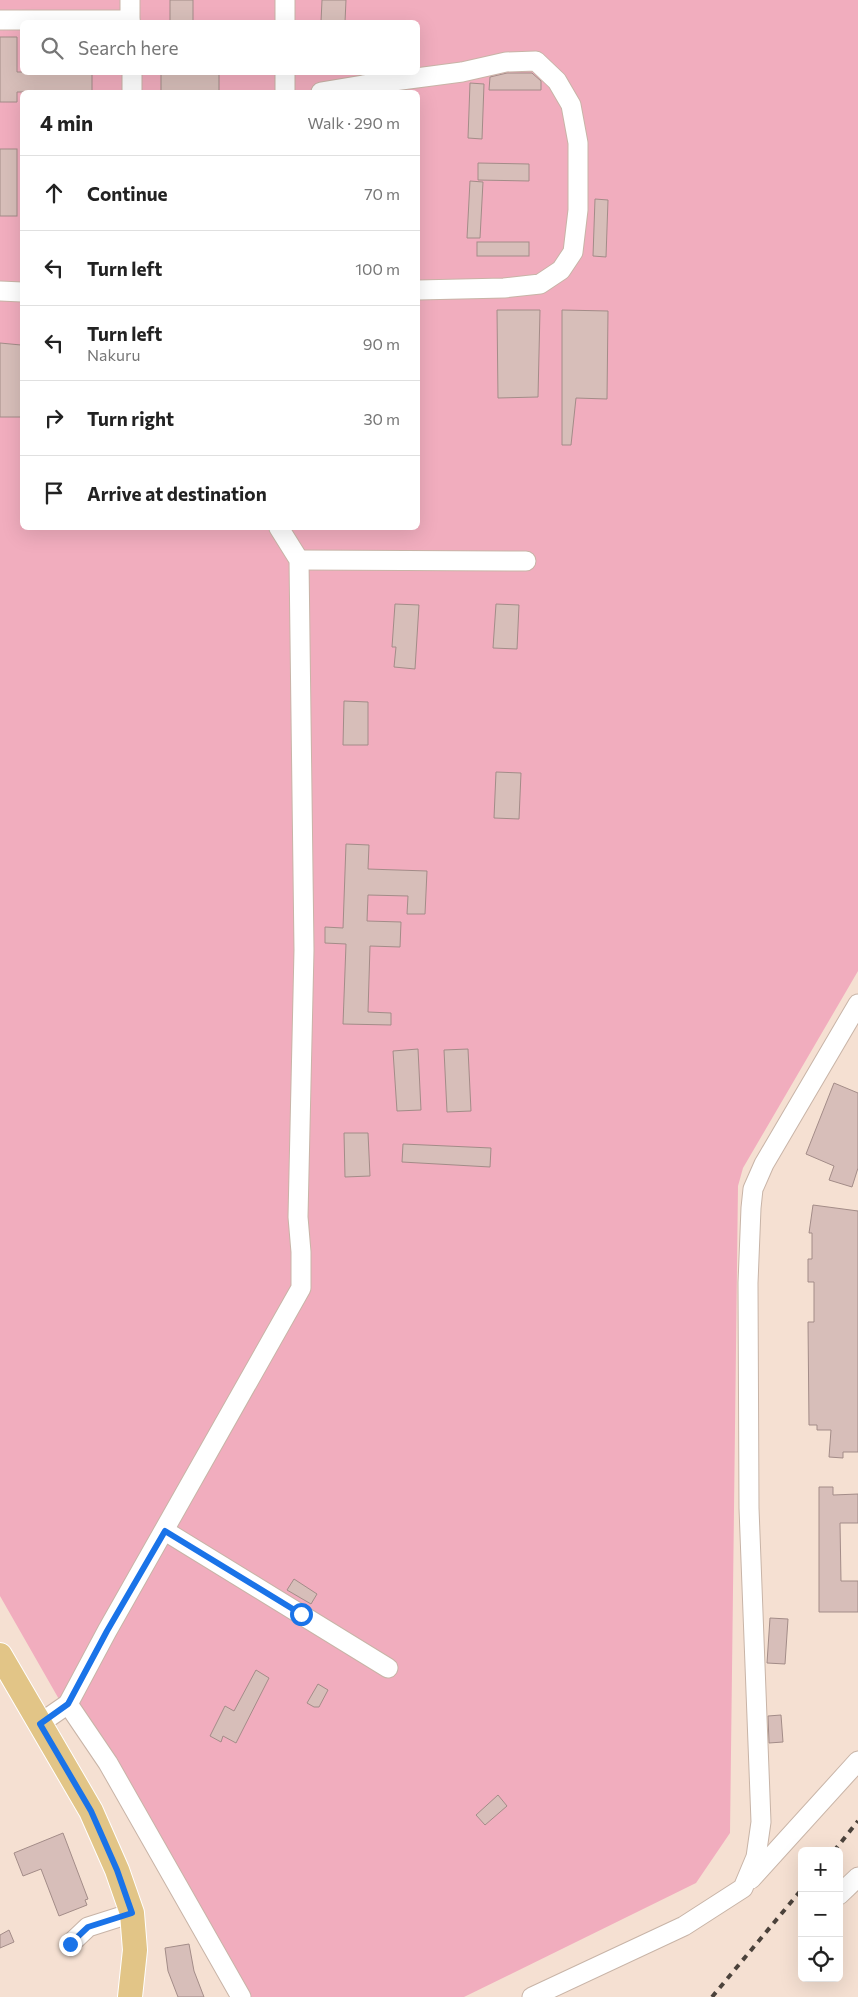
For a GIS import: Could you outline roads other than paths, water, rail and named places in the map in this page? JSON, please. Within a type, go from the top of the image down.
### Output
[{"type":"main road","points":[[1,1660],[91,1811],[117,1870],[132,1913],[135,1950],[130,1997]]},
{"type":"street","points":[[130,0],[130,20]]},
{"type":"street","points":[[285,0],[285,20]]},
{"type":"street","points":[[0,20],[20,20]]},
{"type":"street","points":[[333,90],[462,72],[506,62],[536,61],[557,81],[571,105],[578,143],[578,210],[573,252],[561,270],[540,284],[504,288],[420,290]]},
{"type":"street","points":[[132,75],[132,90]]},
{"type":"street","points":[[284,90],[285,75]]},
{"type":"street","points":[[0,291],[20,292]]},
{"type":"street","points":[[40,1724],[68,1704],[107,1631],[301,1288],[301,1252],[298,1217],[304,950],[300,560],[280,530]]},
{"type":"street","points":[[300,560],[526,561]]},
{"type":"street","points":[[743,1888],[756,1857],[761,1822],[749,1508],[748,1293],[750,1208],[753,1189],[764,1164],[858,1004]]},
{"type":"street","points":[[165,1531],[388,1668]]},
{"type":"street","points":[[68,1704],[108,1764],[241,1997]]},
{"type":"street","points":[[532,1997],[684,1926],[743,1888],[858,1761]]},
{"type":"street","points":[[842,1892],[858,1877]]},
{"type":"street","points":[[70,1944],[88,1927],[132,1913]]},
{"type":"railway","points":[[837,1847],[858,1821]]},
{"type":"railway","points":[[712,1997],[800,1892]]}]
